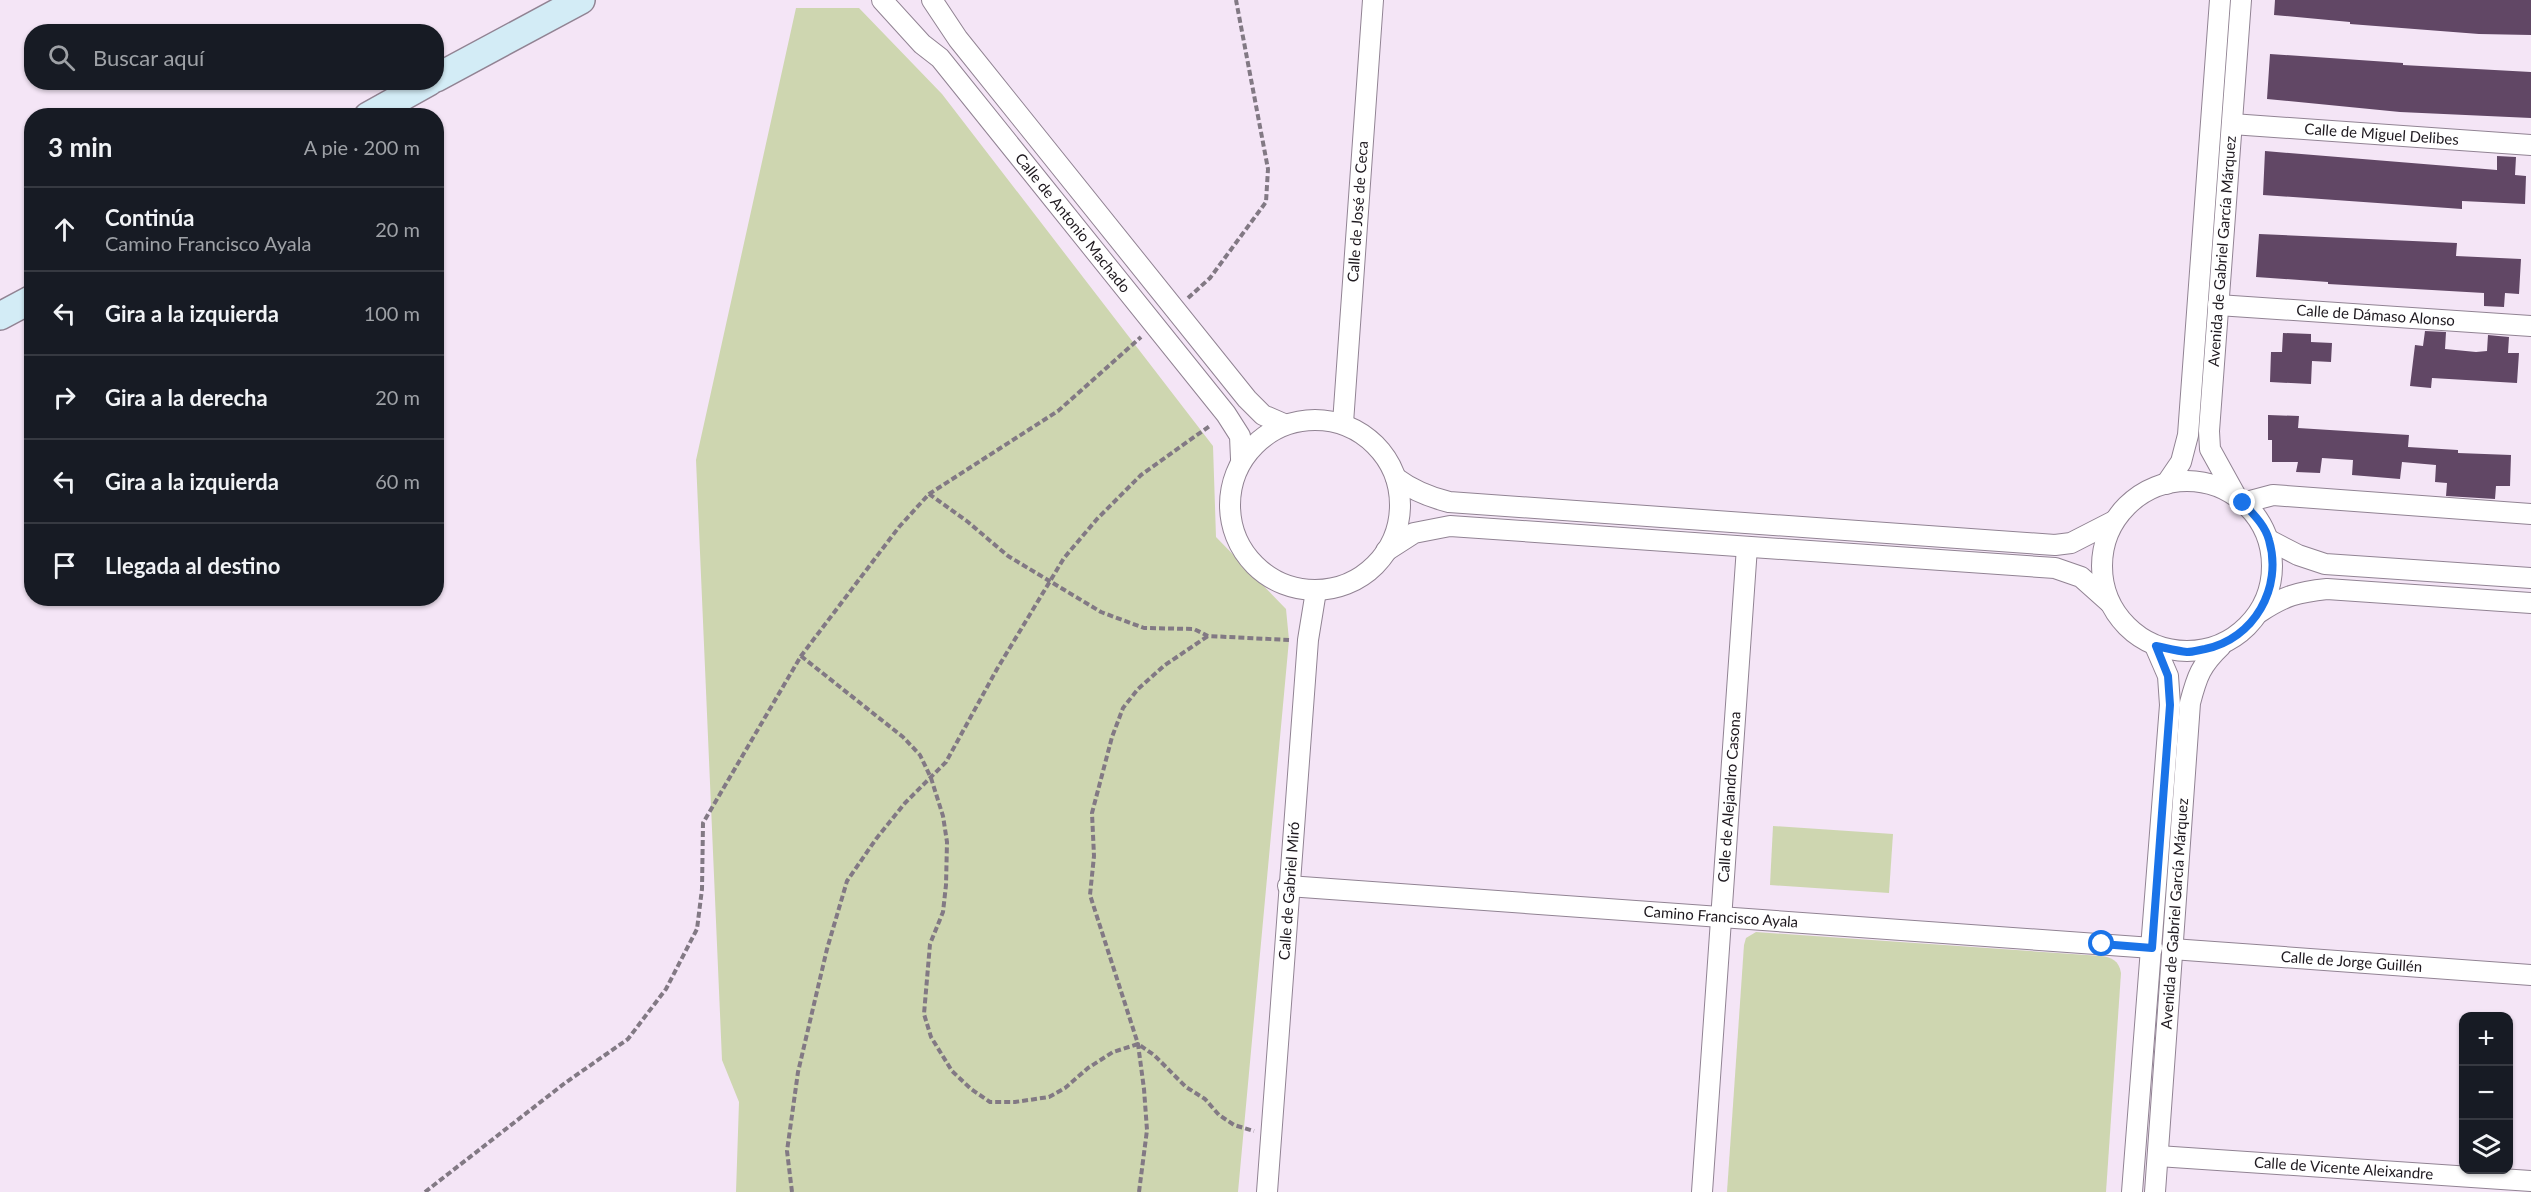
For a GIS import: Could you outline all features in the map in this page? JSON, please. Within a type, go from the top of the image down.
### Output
[{"type":"main road","points":[[444,74],[581,0]]},
{"type":"main road","points":[[382,108],[415,90]]},
{"type":"main road","points":[[0,316],[24,302]]},
{"type":"street","name":"Calle de Antonio Machado","points":[[882,0],[922,44],[940,58],[1226,414],[1240,436],[1241,459]]},
{"type":"street","name":"Calle de Antonio Machado","points":[[932,0],[958,39],[1247,399],[1263,415],[1284,424]]},
{"type":"street","name":"Calle de José de Ceca","points":[[1343,423],[1373,0]]},
{"type":"street","name":"Avenida de Gabriel García Márquez","points":[[2166,484],[2181,462],[2188,435],[2220,0]]},
{"type":"street","name":"Avenida de Gabriel García Márquez","points":[[2239,499],[2210,449],[2209,431],[2241,0]]},
{"type":"street","name":"Calle de Miguel Delibes","points":[[2232,124],[2531,145]]},
{"type":"street","name":"Calle de Dámaso Alonso","points":[[2218,305],[2531,326]]},
{"type":"street","points":[[1302,420],[1343,423],[1363,434],[1388,460],[1396,478],[1401,507],[1395,536],[1373,568],[1349,584],[1316,591],[1283,584],[1254,565],[1237,540],[1229,508],[1230,489],[1241,459],[1255,442],[1284,424],[1302,420]]},
{"type":"street","points":[[1396,478],[1428,496],[1449,502],[2055,545],[2071,543],[2114,521]]},
{"type":"street","points":[[1386,551],[1414,533],[1450,526],[2055,568],[2081,577],[2109,602],[2126,627],[2156,646],[2189,652],[2221,646],[2246,630],[2268,598],[2273,568],[2269,540],[2261,522],[2239,499],[2212,484],[2175,481],[2151,489],[2128,504],[2114,521],[2103,551],[2102,570],[2109,602]]},
{"type":"street","points":[[2239,499],[2272,495],[2531,514]]},
{"type":"street","points":[[2269,540],[2298,555],[2325,564],[2531,578]]},
{"type":"street","name":"Calle de Alejandro Casona","points":[[1702,1192],[1747,547]]},
{"type":"street","points":[[2258,614],[2281,598],[2299,592],[2327,589],[2531,603]]},
{"type":"street","name":"Calle de Gabriel Miró","points":[[1267,1192],[1308,640],[1316,591]]},
{"type":"street","name":"Avenida de Gabriel García Márquez","points":[[2132,1192],[2170,705],[2168,676],[2156,646]]},
{"type":"street","name":"Avenida de Gabriel García Márquez","points":[[2155,1192],[2190,703],[2197,675],[2207,659],[2221,646]]},
{"type":"street","name":"Camino Francisco Ayala","points":[[1288,886],[2152,948]]},
{"type":"street","name":"Calle de Jorge Guillén","points":[[2172,949],[2531,975]]},
{"type":"street","name":"Calle de Vicente Aleixandre","points":[[2158,1156],[2531,1181]]},
{"type":"path","points":[[1175,309],[1210,278],[1266,201],[1268,169],[1236,0]]},
{"type":"path","points":[[425,1192],[565,1083],[628,1039],[666,988],[697,929],[702,889],[703,823],[801,656],[898,527],[929,494],[1058,411],[1154,326]]},
{"type":"path","points":[[792,1192],[788,1151],[798,1072],[837,910],[847,881],[905,803],[946,762],[997,669],[1064,558],[1097,519],[1141,475],[1226,414]]},
{"type":"path","points":[[929,494],[968,522],[1008,556],[1101,612],[1144,628],[1194,630],[1208,636],[1308,640]]},
{"type":"path","points":[[1139,1192],[1147,1130],[1138,1044],[1090,895],[1094,856],[1092,813],[1112,737],[1123,708],[1138,689],[1165,665],[1208,636]]},
{"type":"path","points":[[801,656],[903,737],[920,755],[931,778],[943,816],[947,842],[946,885],[943,912],[930,944],[924,1014],[931,1037],[952,1071],[970,1089],[990,1102],[1016,1102],[1049,1097],[1065,1088],[1088,1068],[1113,1052],[1138,1044]]},
{"type":"path","points":[[1138,1044],[1154,1055],[1186,1087],[1205,1099],[1219,1115],[1234,1125],[1254,1131]]},
{"type":"green space","points":[[796,8],[859,8],[942,94],[1213,446],[1216,537],[1286,609],[1289,640],[1238,1192],[736,1192],[739,1102],[722,1060],[696,460]]},
{"type":"green space","points":[[1773,826],[1893,834],[1889,893],[1770,885]]},
{"type":"green space","points":[[1756,932],[2101,956],[2114,960],[2119,965],[2121,973],[2106,1192],[1727,1192],[1744,945],[1746,938]]},
{"type":"building","points":[[2275,0],[2531,0],[2531,35],[2479,34],[2350,24],[2350,22],[2274,15]]},
{"type":"building","points":[[2270,54],[2403,63],[2403,65],[2531,72],[2531,118],[2400,112],[2267,99]]},
{"type":"building","points":[[2265,151],[2497,170],[2497,156],[2516,157],[2515,175],[2526,176],[2525,204],[2462,201],[2462,209],[2263,195]]},
{"type":"building","points":[[2259,234],[2457,243],[2456,256],[2521,259],[2519,294],[2505,293],[2504,307],[2484,306],[2484,293],[2328,284],[2328,282],[2256,277]]},
{"type":"building","points":[[2425,331],[2446,332],[2445,349],[2476,352],[2487,351],[2488,335],[2509,337],[2508,353],[2519,353],[2517,383],[2432,378],[2431,388],[2410,386],[2415,345],[2423,346]]},
{"type":"building","points":[[2283,333],[2311,334],[2311,342],[2332,343],[2331,362],[2312,361],[2311,384],[2270,382],[2271,352],[2282,352]]},
{"type":"building","points":[[2268,415],[2299,416],[2298,428],[2409,435],[2408,447],[2458,450],[2458,453],[2511,455],[2510,486],[2496,486],[2495,499],[2446,496],[2447,483],[2435,482],[2436,465],[2402,462],[2400,479],[2352,475],[2353,460],[2322,458],[2320,473],[2296,472],[2298,462],[2272,462],[2272,440],[2268,440]]},
{"type":"route","points":[[2102,944],[2152,948],[2170,705],[2168,676],[2156,646],[2189,652],[2221,646],[2246,630],[2268,598],[2273,568],[2269,540],[2261,522],[2243,503]]}]
